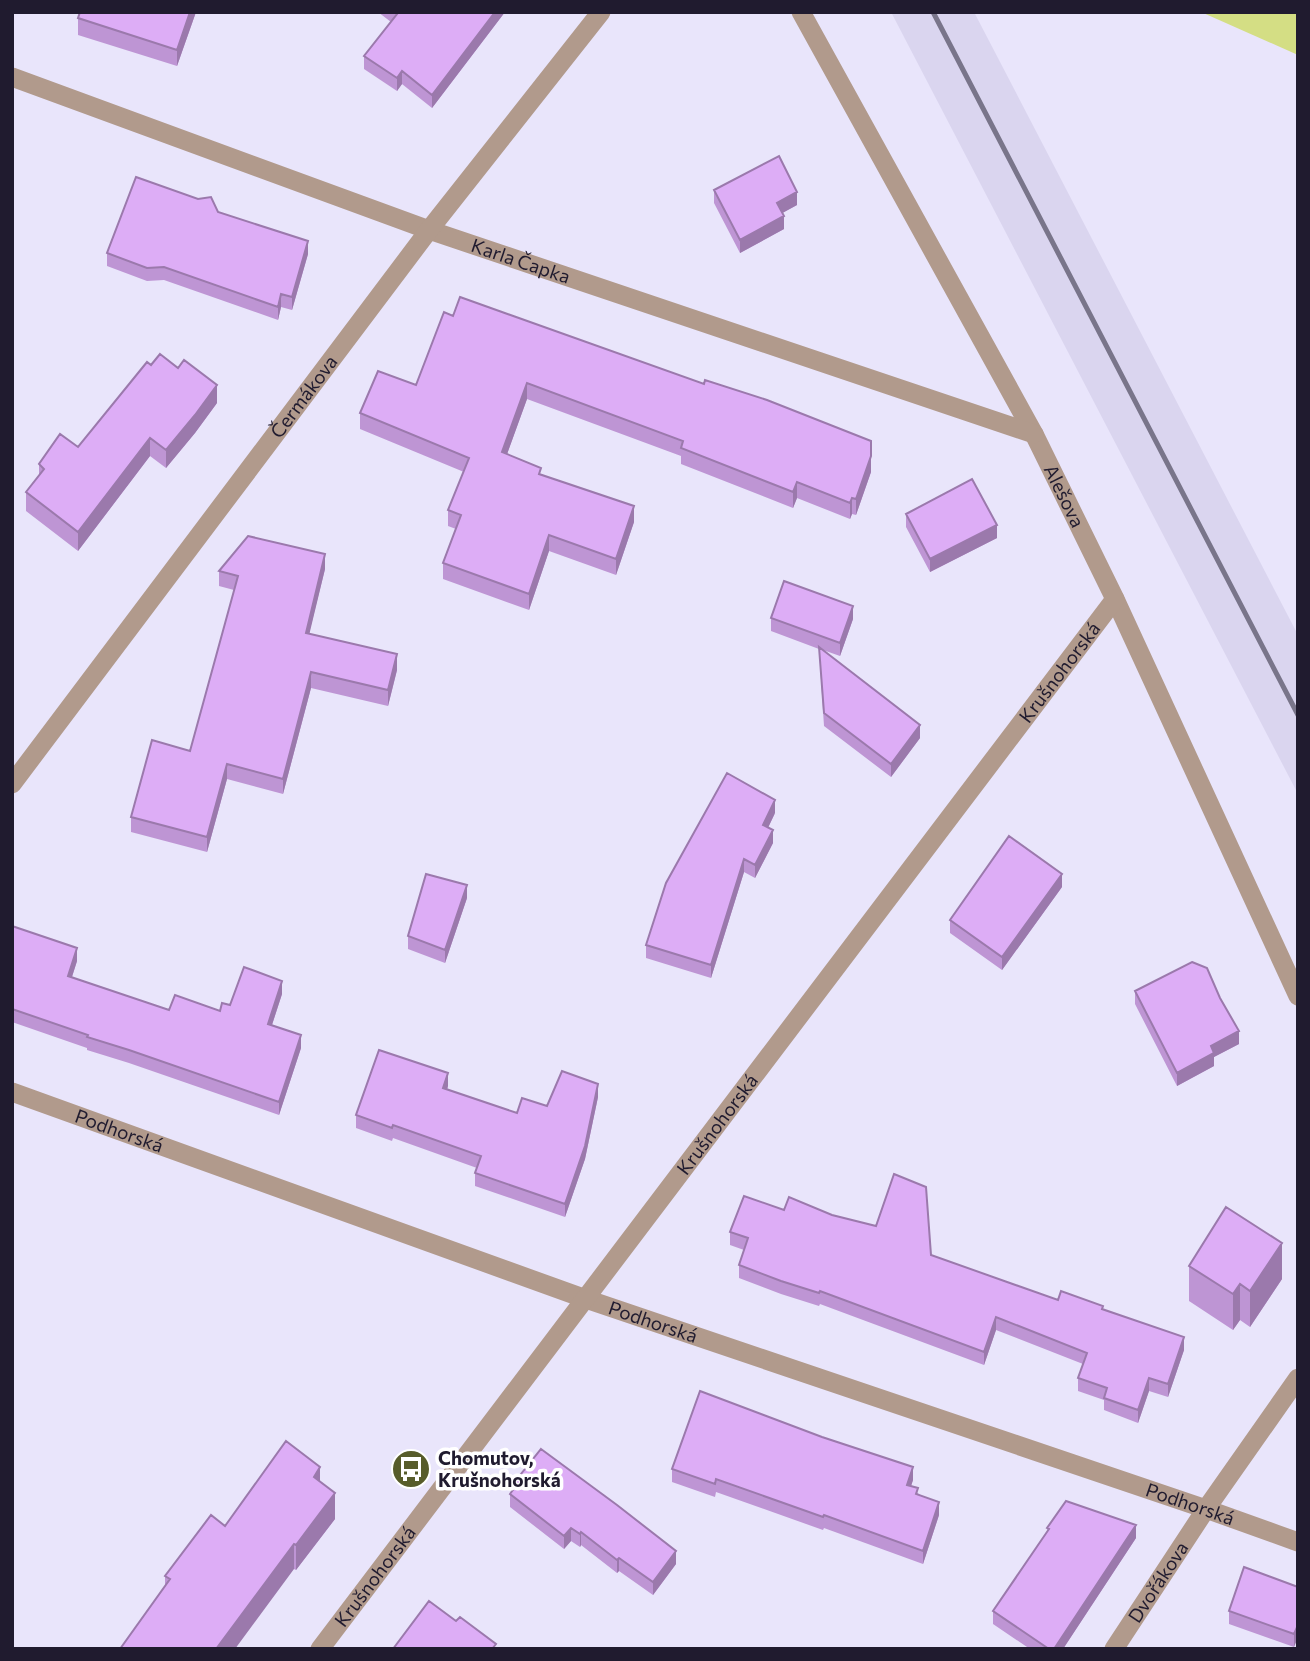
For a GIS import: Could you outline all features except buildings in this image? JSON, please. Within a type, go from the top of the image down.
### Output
[{"type":"street","name":"Čermákova","points":[[12,784],[429,230],[601,12]]},
{"type":"street","name":"Alešova","points":[[801,12],[1034,433],[1115,599],[1298,996]]},
{"type":"street","name":"Karla Čapka","points":[[12,78],[429,230],[1034,433]]},
{"type":"street","name":"Krušnohorská","points":[[320,1649],[1115,599]]},
{"type":"street","name":"Podhorská","points":[[12,1092],[586,1298],[1298,1542]]},
{"type":"street","name":"Dvořákova","points":[[1114,1649],[1206,1509],[1298,1378]]},
{"type":"shaded area","points":[[891,12],[974,12],[1298,635],[1298,794]]},
{"type":"green space","points":[[1201,12],[1298,12],[1298,55]]},
{"type":"railway","points":[[933,12],[1298,715]]},
{"type":"place","name":"Chomutov, Krušnohorská","points":[[411,1469]]}]
